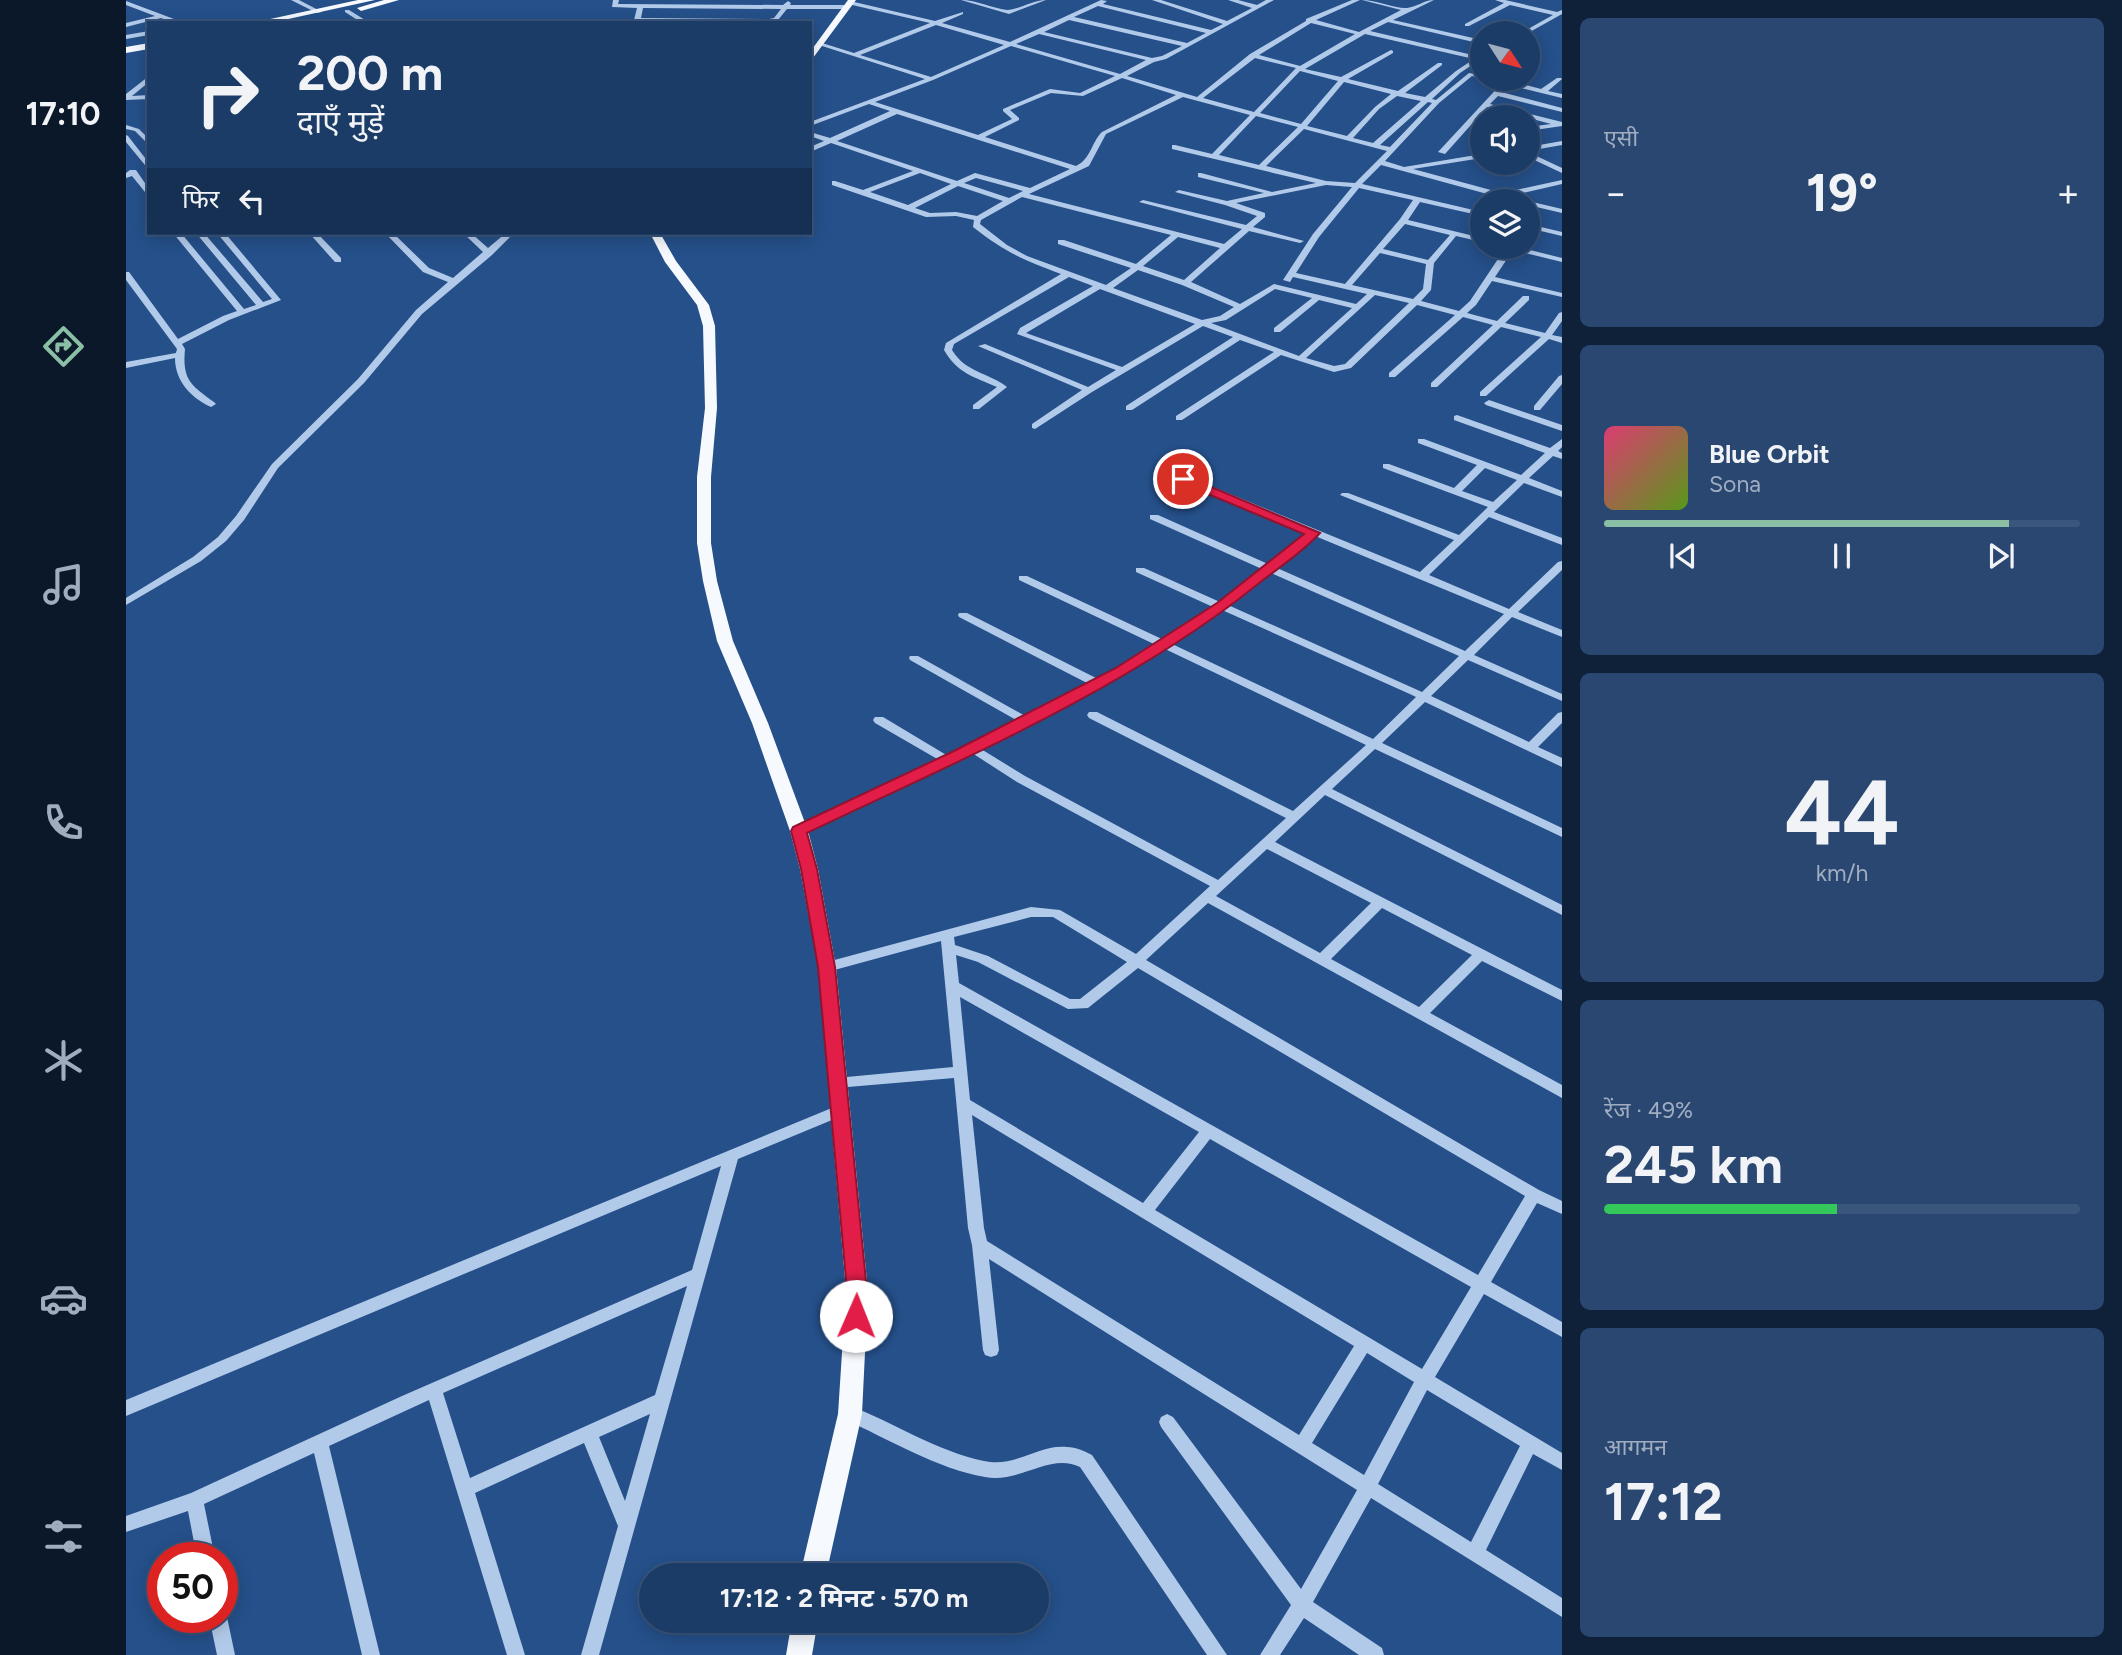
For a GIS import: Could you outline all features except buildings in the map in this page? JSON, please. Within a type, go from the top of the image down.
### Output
[{"type":"main road","points":[[264,21],[314,9],[371,0]]},
{"type":"main road","points":[[297,21],[395,0]]},
{"type":"main road","points":[[812,57],[850,4]]},
{"type":"main road","points":[[126,48],[147,44]]},
{"type":"main road","points":[[655,235],[702,305],[709,326],[712,408],[704,490],[704,543],[710,581],[725,641],[760,723],[799,831],[809,869],[827,967],[857,1291],[850,1414],[816,1563]]},
{"type":"main road","points":[[799,1655],[803,1633]]},
{"type":"street","points":[[294,0],[314,9]]},
{"type":"street","points":[[616,0],[614,6],[642,6],[652,3],[850,4],[1011,43],[1198,99],[1392,150]]},
{"type":"street","points":[[964,0],[1009,12],[1037,1]]},
{"type":"street","points":[[812,123],[931,79],[1107,0]]},
{"type":"street","points":[[1155,0],[1227,23]]},
{"type":"street","points":[[1231,0],[1256,7]]},
{"type":"street","points":[[978,138],[1017,119],[1005,110],[1053,90],[1081,95],[1152,60],[1164,58],[1271,0]]},
{"type":"street","points":[[1198,99],[1252,55],[1308,20],[1357,0]]},
{"type":"street","points":[[1365,0],[1407,10]]},
{"type":"street","points":[[1213,157],[1300,69],[1362,33],[1431,0]]},
{"type":"street","points":[[1498,0],[1560,13]]},
{"type":"street","points":[[126,3],[175,21]]},
{"type":"street","points":[[774,21],[788,3]]},
{"type":"street","points":[[1467,25],[1509,3]]},
{"type":"street","points":[[1097,4],[1211,32]]},
{"type":"street","points":[[636,21],[642,6]]},
{"type":"street","points":[[126,11],[138,7]]},
{"type":"street","points":[[347,11],[364,21]]},
{"type":"street","points":[[854,55],[961,13]]},
{"type":"street","points":[[1540,24],[1560,13]]},
{"type":"street","points":[[126,25],[162,16]]},
{"type":"street","points":[[1069,18],[1188,45]]},
{"type":"street","points":[[1308,20],[1470,56]]},
{"type":"street","points":[[1387,20],[1470,39]]},
{"type":"street","points":[[1038,32],[1152,60]]},
{"type":"street","points":[[126,37],[147,33]]},
{"type":"street","points":[[822,45],[931,79]]},
{"type":"street","points":[[1260,168],[1303,126],[1343,79],[1391,52]]},
{"type":"street","points":[[1252,55],[1437,103]]},
{"type":"street","points":[[1349,138],[1377,108],[1440,64]]},
{"type":"street","points":[[1375,145],[1470,64]]},
{"type":"street","points":[[1458,72],[1470,74]]},
{"type":"street","points":[[1283,287],[1357,185],[1437,103],[1470,75]]},
{"type":"street","points":[[1543,91],[1559,79]]},
{"type":"street","points":[[126,97],[147,80]]},
{"type":"street","points":[[1540,90],[1562,96]]},
{"type":"street","points":[[1486,105],[1496,93],[1562,110]]},
{"type":"street","points":[[1183,94],[1104,133],[1099,137],[1093,158],[1077,169],[1009,201],[978,219],[976,225],[1008,250],[1280,352],[1334,369],[1348,366],[1416,302],[1429,287],[1430,263],[1455,233]]},
{"type":"street","points":[[126,97],[147,97]]},
{"type":"street","points":[[871,103],[1077,169]]},
{"type":"street","points":[[812,149],[897,111]]},
{"type":"street","points":[[1540,120],[1562,124]]},
{"type":"street","points":[[1442,152],[1470,122]]},
{"type":"street","points":[[1540,127],[1562,124]]},
{"type":"street","points":[[126,127],[137,130],[147,141]]},
{"type":"street","points":[[812,135],[1009,201]]},
{"type":"street","points":[[126,137],[147,165]]},
{"type":"street","points":[[1540,149],[1562,144]]},
{"type":"street","points":[[1175,147],[1326,183],[1357,185],[1470,211]]},
{"type":"street","points":[[1402,169],[1470,158]]},
{"type":"street","points":[[1540,159],[1562,171]]},
{"type":"street","points":[[126,161],[130,174],[147,193]]},
{"type":"street","points":[[1379,162],[1475,189]]},
{"type":"street","points":[[130,174],[147,169]]},
{"type":"street","points":[[862,192],[882,188],[919,171]]},
{"type":"street","points":[[908,208],[979,175],[1031,191]]},
{"type":"street","points":[[1201,175],[1272,193]]},
{"type":"street","points":[[1532,189],[1562,182]]},
{"type":"street","points":[[835,183],[934,216],[956,214],[978,219]]},
{"type":"street","points":[[1227,203],[1326,183]]},
{"type":"street","points":[[1541,187],[1562,192]]},
{"type":"street","points":[[1179,192],[1227,203],[1262,215],[1185,283]]},
{"type":"street","points":[[1022,195],[1227,247]]},
{"type":"street","points":[[1347,286],[1418,199]]},
{"type":"street","points":[[1143,202],[1300,241]]},
{"type":"street","points":[[1540,206],[1562,211]]},
{"type":"street","points":[[1403,220],[1470,237]]},
{"type":"street","points":[[1540,229],[1562,234]]},
{"type":"street","points":[[179,235],[242,312]]},
{"type":"street","points":[[202,235],[262,306]]},
{"type":"street","points":[[176,344],[215,323],[277,298],[223,235]]},
{"type":"street","points":[[315,235],[338,260]]},
{"type":"street","points":[[391,235],[426,270],[455,282]]},
{"type":"street","points":[[469,235],[489,253]]},
{"type":"street","points":[[126,602],[197,559],[222,539],[240,518],[275,466],[361,381],[419,312],[508,235]]},
{"type":"street","points":[[1124,370],[1021,334],[1023,330],[1136,268],[1176,235]]},
{"type":"street","points":[[1061,242],[1185,283],[1241,307]]},
{"type":"street","points":[[1378,250],[1430,263]]},
{"type":"street","points":[[1540,254],[1562,260]]},
{"type":"street","points":[[1392,375],[1473,303],[1502,259]]},
{"type":"street","points":[[975,407],[1003,387],[955,362],[948,350],[950,343],[1068,274]]},
{"type":"street","points":[[1291,274],[1416,302],[1562,340]]},
{"type":"street","points":[[1490,278],[1562,295]]},
{"type":"street","points":[[128,279],[181,349],[179,373],[182,381],[211,404]]},
{"type":"street","points":[[1035,426],[1089,390],[1202,323],[1223,318],[1272,287],[1283,287],[1358,307]]},
{"type":"street","points":[[1300,359],[1374,292]]},
{"type":"street","points":[[1277,330],[1319,296]]},
{"type":"street","points":[[1434,385],[1526,298]]},
{"type":"street","points":[[1562,315],[1547,336],[1486,399],[1562,428]]},
{"type":"street","points":[[1129,408],[1239,337]]},
{"type":"street","points":[[982,346],[1089,390]]},
{"type":"street","points":[[1179,418],[1280,352]]},
{"type":"street","points":[[126,365],[180,355]]},
{"type":"street","points":[[1537,408],[1562,379]]},
{"type":"street","points":[[1457,418],[1557,455]]},
{"type":"street","points":[[1421,441],[1562,494]]},
{"type":"street","points":[[1423,575],[1524,479],[1557,455],[1562,442]]},
{"type":"street","points":[[1456,491],[1485,464]]},
{"type":"street","points":[[1386,466],[1456,491],[1562,542]]},
{"type":"street","points":[[1165,474],[1193,482],[1562,634]]},
{"type":"street","points":[[1345,495],[1459,538]]},
{"type":"street","points":[[1154,517],[1562,698]]},
{"type":"street","points":[[799,831],[1026,721],[1166,645],[1222,606],[1313,533]]},
{"type":"street","points":[[948,941],[1068,1004],[1083,1004],[1137,961],[1324,790],[1424,698],[1562,564]]},
{"type":"street","points":[[1140,570],[1562,763]]},
{"type":"street","points":[[1023,578],[1562,832]]},
{"type":"street","points":[[963,615],[1098,684]]},
{"type":"street","points":[[914,658],[1026,721]]},
{"type":"street","points":[[1093,715],[1294,817]]},
{"type":"street","points":[[1530,748],[1562,716]]},
{"type":"street","points":[[879,720],[947,760]]},
{"type":"street","points":[[972,748],[1021,779],[1218,885]]},
{"type":"street","points":[[1324,790],[1562,910]]},
{"type":"street","points":[[1265,842],[1562,996]]},
{"type":"street","points":[[1206,896],[1562,1091]]},
{"type":"street","points":[[1322,959],[1380,902]]},
{"type":"street","points":[[827,967],[948,941],[1031,912],[1055,913],[1562,1208]]},
{"type":"street","points":[[948,941],[976,1228],[991,1350]]},
{"type":"street","points":[[1420,1014],[1481,954]]},
{"type":"street","points":[[954,987],[1562,1330]]},
{"type":"street","points":[[836,1083],[962,1072]]},
{"type":"street","points":[[966,1104],[1562,1462]]},
{"type":"street","points":[[126,1408],[839,1111]]},
{"type":"street","points":[[1145,1212],[1208,1131]]},
{"type":"street","points":[[590,1655],[732,1155]]},
{"type":"street","points":[[1269,1655],[1303,1606],[1424,1380],[1483,1286],[1534,1194]]},
{"type":"street","points":[[980,1245],[1562,1608]]},
{"type":"street","points":[[126,1524],[195,1500],[434,1390],[700,1273]]},
{"type":"street","points":[[1302,1445],[1364,1344]]},
{"type":"street","points":[[434,1390],[516,1655]]},
{"type":"street","points":[[465,1489],[663,1400]]},
{"type":"street","points":[[850,1414],[976,1468],[1000,1471],[1023,1467],[1057,1454],[1076,1454],[1086,1461],[1218,1655]]},
{"type":"street","points":[[1167,1422],[1303,1606],[1375,1655]]},
{"type":"street","points":[[589,1434],[627,1527]]},
{"type":"street","points":[[320,1442],[371,1655]]},
{"type":"street","points":[[1475,1553],[1530,1443]]},
{"type":"street","points":[[195,1500],[203,1542]]},
{"type":"street","points":[[221,1633],[226,1655]]},
{"type":"route","points":[[856,1316],[857,1291],[827,967],[809,869],[799,831],[1026,721],[1166,645],[1222,606],[1313,533],[1183,479]]}]
